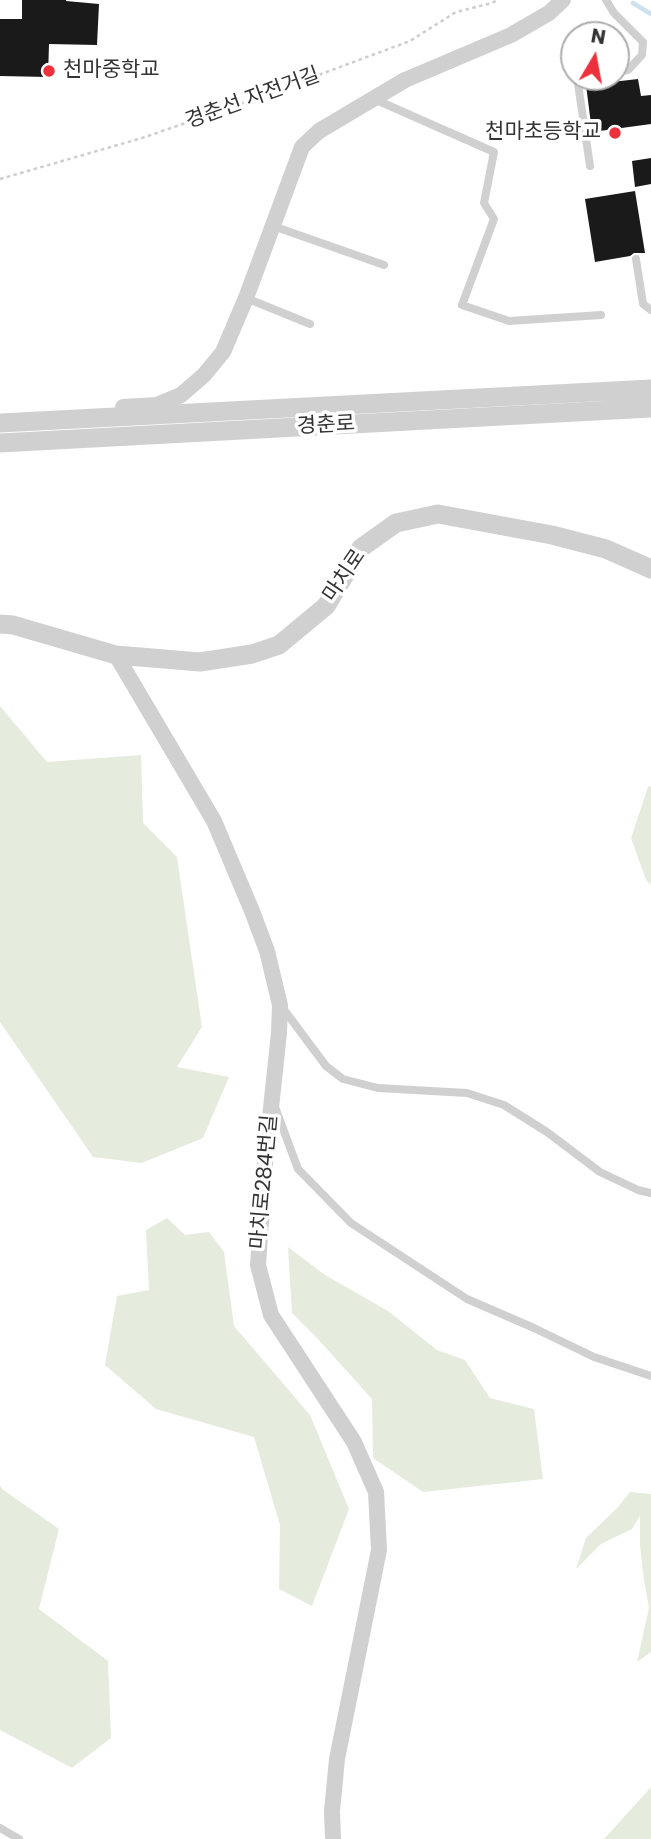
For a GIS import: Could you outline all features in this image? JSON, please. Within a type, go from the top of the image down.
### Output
[{"type":"street","points":[[0,422],[107,408],[157,405],[181,395],[204,375],[223,352],[302,147],[318,131],[405,80],[511,35],[549,13],[563,0]]},
{"type":"street","name":"경춘로","points":[[0,422],[651,389]]},
{"type":"street","name":"경춘로","points":[[0,443],[651,408]]},
{"type":"street","name":"마치로","points":[[0,624],[12,625],[116,655],[200,662],[252,654],[279,645],[326,606],[361,548],[396,523],[438,514],[552,535],[606,549],[651,569]]},
{"type":"street","name":"마치로284번길","points":[[116,655],[214,821],[267,951],[280,1004],[258,1265],[271,1315],[355,1442],[376,1492],[379,1550],[337,1759],[332,1811],[333,1839]]},
{"type":"lane","points":[[606,0],[614,13],[647,45],[630,68]]},
{"type":"lane","points":[[579,91],[590,166]]},
{"type":"lane","points":[[374,99],[494,152],[484,203],[495,219],[462,305],[509,321],[601,315]]},
{"type":"lane","points":[[273,226],[384,265]]},
{"type":"lane","points":[[636,259],[643,304],[651,310]]},
{"type":"lane","points":[[246,298],[310,324]]},
{"type":"lane","points":[[280,1004],[327,1066],[343,1079],[378,1088],[467,1093],[503,1105],[547,1132],[600,1172],[638,1190],[651,1193]]},
{"type":"lane","points":[[272,1099],[298,1169],[351,1223],[467,1299],[594,1357],[651,1376]]},
{"type":"lane","points":[[0,1828],[19,1839]]},
{"type":"path","name":"경춘선 자전거길","points":[[0,179],[142,138],[235,106],[410,41],[456,12],[498,0]]},
{"type":"shaded area","points":[[0,706],[47,762],[141,755],[143,823],[177,857],[202,1027],[177,1067],[229,1077],[203,1138],[142,1163],[93,1157],[0,1022]]},
{"type":"shaded area","points":[[651,786],[651,885],[646,880],[631,838],[648,787]]},
{"type":"shaded area","points":[[167,1218],[185,1235],[209,1232],[224,1252],[234,1326],[310,1415],[349,1509],[312,1606],[279,1589],[280,1525],[254,1437],[156,1409],[105,1365],[117,1296],[149,1290],[146,1230]]},
{"type":"shaded area","points":[[288,1247],[325,1275],[388,1311],[437,1350],[465,1360],[490,1398],[534,1409],[543,1479],[423,1492],[373,1458],[372,1399],[292,1313]]},
{"type":"shaded area","points":[[0,1485],[59,1529],[39,1609],[108,1661],[111,1738],[72,1768],[0,1730]]},
{"type":"shaded area","points":[[630,1492],[651,1494],[651,1652],[637,1662],[649,1608],[640,1545],[640,1516],[632,1529],[601,1544],[576,1569],[586,1538]]},
{"type":"shaded area","points":[[651,1787],[651,1839],[604,1839]]},
{"type":"building","points":[[22,0],[66,0],[99,4],[97,45],[49,44],[48,77],[0,76],[0,19],[22,19]]},
{"type":"building","points":[[638,79],[641,96],[651,95],[651,124],[592,132],[587,91],[630,91],[630,80]]},
{"type":"building","points":[[651,158],[651,184],[635,187],[632,161]]},
{"type":"building","points":[[635,191],[645,253],[595,262],[585,199]]},
{"type":"waterway","points":[[633,3],[651,14]]},
{"type":"place","name":"천마중학교","points":[[49,71]]},
{"type":"place","name":"천마초등학교","points":[[615,133]]}]
